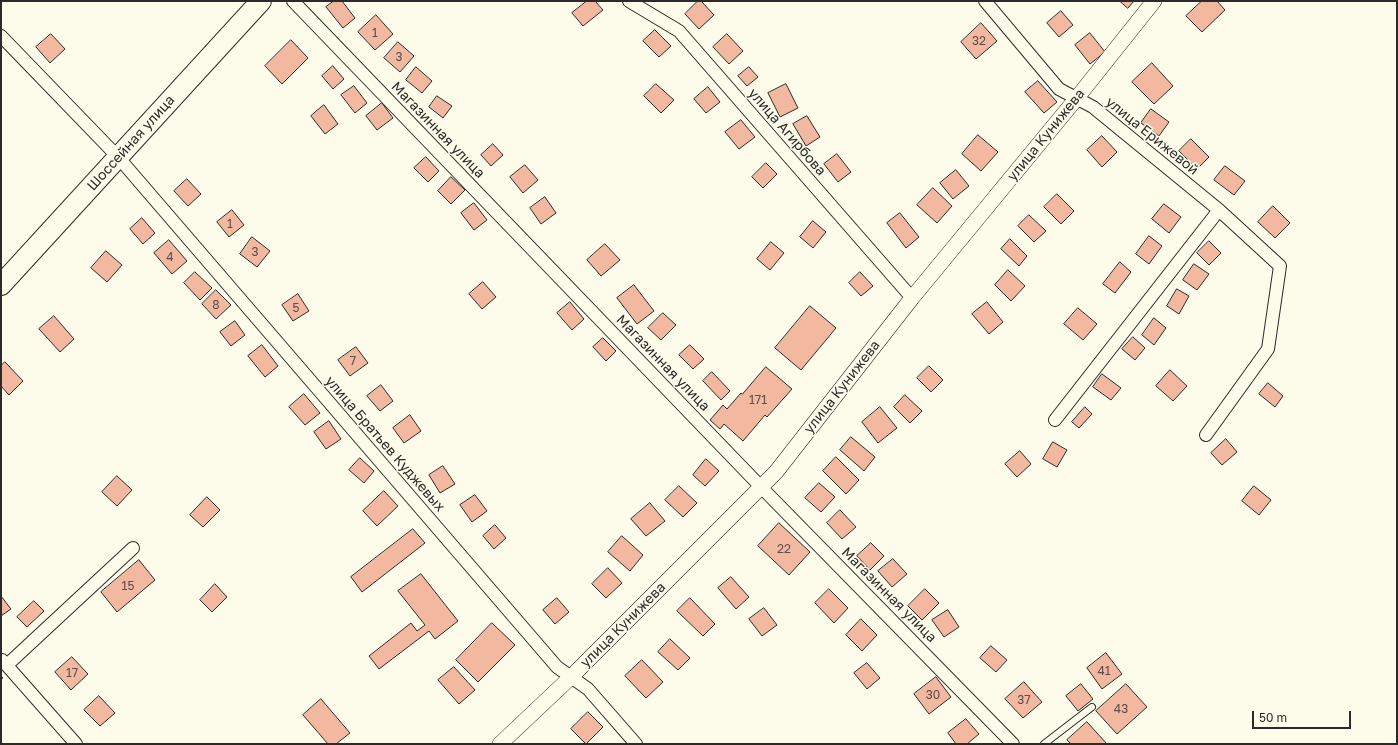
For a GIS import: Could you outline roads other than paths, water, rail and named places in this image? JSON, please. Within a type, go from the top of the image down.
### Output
[{"type":"highway","name":"Шоссейная улица","points":[[1,285],[261,1]]},
{"type":"street","name":"Магазинная улица","points":[[293,1],[761,487],[1014,744]]},
{"type":"street","name":"улица Агирбова","points":[[629,1],[679,31],[912,298]]},
{"type":"street","name":"улица Ерижевой","points":[[984,1],[1059,89],[1093,107],[1218,210],[1280,266],[1268,349],[1206,435]]},
{"type":"street","name":"улица Кунижева","points":[[500,744],[571,677],[776,472],[912,298],[1076,99],[1154,1]]},
{"type":"street","name":"улица Братьев Куджевых","points":[[1,36],[118,157],[557,667],[588,689],[636,744]]},
{"type":"street","points":[[1055,420],[1218,210]]},
{"type":"street","points":[[76,744],[4,662],[133,548]]},
{"type":"lane","points":[[1044,744],[1092,707]]}]
